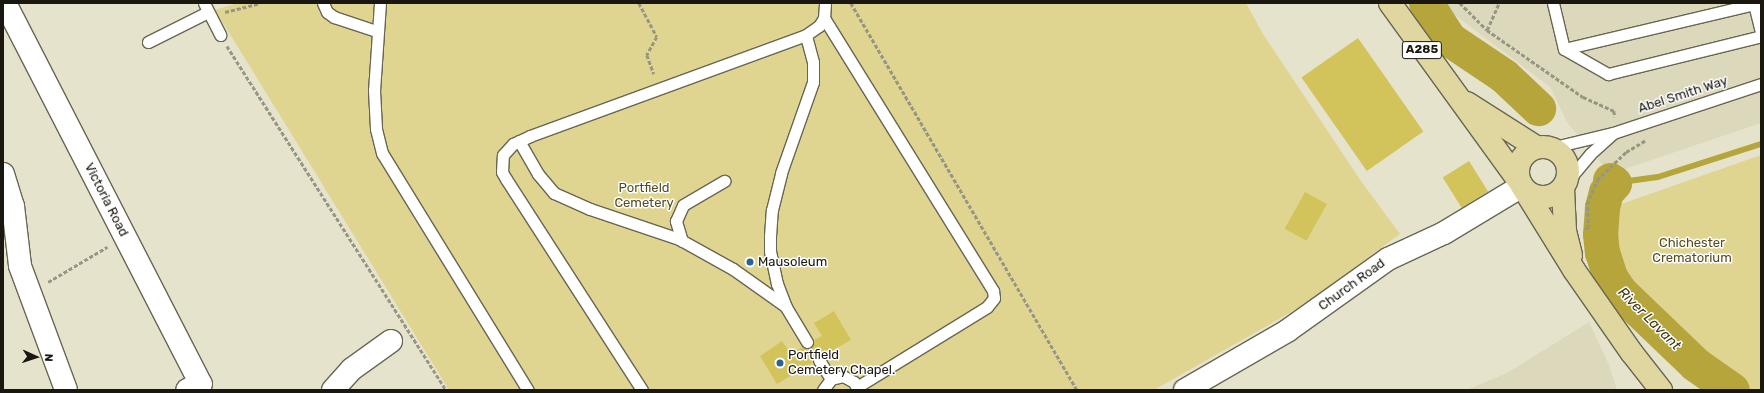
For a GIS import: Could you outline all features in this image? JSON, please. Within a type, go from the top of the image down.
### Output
[{"type":"main road","name":"A285","points":[[1390,3],[1522,185],[1574,270],[1632,353],[1661,390]]},
{"type":"main road","name":"A285","points":[[1456,96],[1543,148]]},
{"type":"main road","points":[[1543,148],[1562,155],[1566,161],[1569,180],[1553,195],[1541,197],[1532,194],[1522,185],[1518,173],[1520,161],[1528,151],[1543,148]]},
{"type":"main road","name":"A285","points":[[1569,180],[1565,231],[1574,270]]},
{"type":"main road","name":"A285","points":[[1632,353],[1642,390]]},
{"type":"street","name":"Victoria Road","points":[[5,3],[201,384],[187,390]]},
{"type":"street","points":[[3,174],[20,266],[66,390]]},
{"type":"street","name":"Church Road","points":[[1185,390],[1287,332],[1388,259],[1444,233],[1522,185]]},
{"type":"street","points":[[333,390],[352,370],[391,341]]},
{"type":"lane","points":[[323,3],[327,12],[334,17],[376,31]]},
{"type":"lane","points":[[380,3],[376,31],[374,110],[376,129],[382,153],[528,390]]},
{"type":"lane","points":[[642,390],[506,179],[502,172],[503,155],[519,141],[806,35],[819,26],[824,18],[825,3]]},
{"type":"lane","points":[[1553,3],[1564,49],[1608,74],[1761,36]]},
{"type":"lane","points":[[1564,49],[1754,4],[1761,33]]},
{"type":"lane","points":[[148,42],[207,10],[220,35]]},
{"type":"lane","points":[[823,390],[831,379],[836,377],[849,378],[858,388],[987,307],[994,298],[993,292],[824,18]]},
{"type":"lane","points":[[806,35],[814,62],[813,82],[781,173],[770,221],[772,268],[786,307],[808,342]]},
{"type":"lane","name":"Abel Smith Way","points":[[1543,148],[1616,132],[1761,84]]},
{"type":"lane","name":"Abel Smith Way","points":[[1569,180],[1616,132]]},
{"type":"lane","points":[[519,141],[538,174],[554,193],[682,241],[733,269],[786,307]]},
{"type":"lane","points":[[682,241],[676,221],[683,205],[724,181]]},
{"type":"lane","points":[[819,360],[831,379]]},
{"type":"path","points":[[207,10],[260,3]]},
{"type":"path","points":[[639,3],[656,37],[647,55],[659,89]]},
{"type":"path","points":[[851,3],[1077,390]]},
{"type":"path","points":[[1460,3],[1487,30],[1583,97],[1614,111],[1616,132],[1626,152],[1597,180],[1587,204],[1588,229],[1582,230]]},
{"type":"path","points":[[1487,30],[1499,3]]},
{"type":"path","points":[[220,35],[446,390]]},
{"type":"path","points":[[30,293],[125,236]]},
{"type":"shaded area","points":[[1439,3],[1761,3],[1761,123],[1610,174],[1567,122],[1550,87]]},
{"type":"shaded area","points":[[1589,322],[1609,365],[1617,390],[1466,390],[1507,373]]},
{"type":"green space","name":"Portfield Cemetery","points":[[237,3],[1246,3],[1263,34],[1361,181],[1400,234],[1307,303],[1154,390],[449,390],[215,10]]},
{"type":"green space","name":"Chichester Crematorium","points":[[1761,155],[1761,390],[1705,390],[1611,254],[1607,209]]},
{"type":"building","points":[[1358,38],[1423,131],[1367,171],[1301,78]]},
{"type":"building","points":[[1469,161],[1488,192],[1462,208],[1443,177]]},
{"type":"building","points":[[1305,192],[1327,204],[1307,241],[1285,229]]},
{"type":"building","points":[[834,311],[851,340],[824,355],[816,354],[813,362],[777,384],[760,356],[782,341],[791,354],[802,347],[811,348],[814,340],[822,336],[814,323]]},
{"type":"waterway","name":"River Lavant","points":[[1426,3],[1449,39],[1504,76],[1538,108]]},
{"type":"waterway","name":"River Lavant","points":[[1614,183],[1658,177],[1761,144]]},
{"type":"waterway","name":"River Lavant","points":[[1610,180],[1614,183],[1606,192],[1602,207],[1600,234],[1602,252],[1610,277],[1620,292],[1695,364],[1732,390]]},
{"type":"place","name":"Mausoleum","points":[[750,262]]},
{"type":"place","name":"Portfield Cemetery Chapel.","points":[[780,363]]}]
